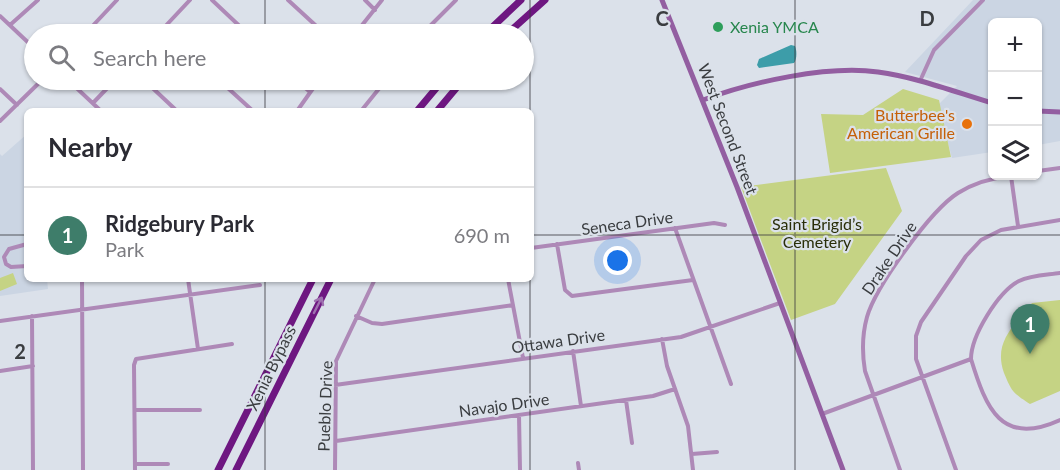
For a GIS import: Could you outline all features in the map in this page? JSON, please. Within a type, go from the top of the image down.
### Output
[{"type":"highway","points":[[496,24],[521,0]]},
{"type":"highway","points":[[518,24],[545,0]]},
{"type":"highway","points":[[420,108],[435,90]]},
{"type":"highway","points":[[440,108],[455,90]]},
{"type":"highway","name":"Xenia Bypass","points":[[217,470],[313,282]]},
{"type":"highway","name":"Xenia Bypass","points":[[237,470],[330,282]]},
{"type":"main road","name":"West Second Street","points":[[662,0],[703,100],[843,470]]},
{"type":"main road","points":[[703,100],[748,85],[838,71],[876,71],[988,102]]},
{"type":"main road","points":[[1042,111],[1060,112]]},
{"type":"street","points":[[10,25],[38,0]]},
{"type":"street","points":[[94,24],[117,0]]},
{"type":"street","points":[[167,24],[190,0]]},
{"type":"street","points":[[212,0],[237,24]]},
{"type":"street","points":[[288,0],[314,24]]},
{"type":"street","points":[[365,0],[375,10]]},
{"type":"street","points":[[365,24],[382,0]]},
{"type":"street","points":[[432,24],[456,0]]},
{"type":"street","points":[[920,82],[934,50],[983,0]]},
{"type":"street","points":[[0,16],[24,38]]},
{"type":"street","points":[[0,89],[17,105]]},
{"type":"street","points":[[0,121],[32,90]]},
{"type":"street","points":[[79,90],[98,108]]},
{"type":"street","points":[[93,103],[105,90]]},
{"type":"street","points":[[155,90],[174,108]]},
{"type":"street","points":[[230,90],[250,108]]},
{"type":"street","points":[[299,108],[310,92],[308,90]]},
{"type":"street","points":[[363,108],[378,90]]},
{"type":"street","points":[[1042,170],[1060,168]]},
{"type":"street","name":"Drake Drive","points":[[900,470],[865,371],[863,345],[867,316],[880,289],[941,206],[958,193],[988,179]]},
{"type":"street","points":[[1011,180],[1018,226]]},
{"type":"street","points":[[956,470],[916,359],[915,343],[918,329],[925,315],[977,244],[995,232],[1060,220]]},
{"type":"street","name":"Seneca Drive","points":[[534,248],[714,223],[725,225]]},
{"type":"street","points":[[675,228],[731,384]]},
{"type":"street","points":[[557,244],[565,290],[572,296],[693,280]]},
{"type":"street","points":[[24,245],[9,249],[5,252],[4,257],[6,264],[11,267],[24,266]]},
{"type":"street","points":[[1060,273],[1026,279],[1008,289],[978,329],[973,342],[971,359],[987,405],[1001,420],[1017,428],[1028,429],[1044,427],[1060,420]]},
{"type":"street","points":[[82,282],[83,470]]},
{"type":"street","points":[[188,282],[198,349]]},
{"type":"street","name":"Pueblo Drive","points":[[335,470],[335,368],[339,353],[373,282]]},
{"type":"street","points":[[509,282],[523,358]]},
{"type":"street","points":[[0,321],[260,285]]},
{"type":"street","name":"Ottawa Drive","points":[[335,385],[685,336],[780,303]]},
{"type":"street","points":[[356,316],[372,323],[382,324],[513,305]]},
{"type":"street","points":[[32,316],[33,470]]},
{"type":"street","points":[[662,339],[667,366],[688,426],[693,470]]},
{"type":"street","points":[[135,470],[134,365],[136,359],[232,344]]},
{"type":"street","points":[[573,351],[581,406]]},
{"type":"street","points":[[822,414],[971,359]]},
{"type":"street","points":[[0,371],[33,366]]},
{"type":"street","name":"Navajo Drive","points":[[336,441],[653,396],[675,389]]},
{"type":"street","points":[[626,400],[632,443]]},
{"type":"street","points":[[135,410],[200,410]]},
{"type":"street","points":[[519,415],[520,470]]},
{"type":"street","points":[[692,454],[717,452]]},
{"type":"street","points":[[578,463],[579,470]]},
{"type":"street","points":[[135,464],[168,464]]},
{"type":"shaded area","points":[[973,0],[1060,0],[1060,141],[1042,144],[1042,18],[988,18],[988,153],[952,158],[938,105],[957,86],[905,72]]},
{"type":"shaded area","points":[[24,137],[24,282],[47,282],[48,289],[0,296],[0,154],[2,156]]},
{"type":"green space","points":[[903,89],[939,100],[951,157],[830,173],[821,114],[863,115]]},
{"type":"green space","name":"Saint Brigid’s Cemetery","points":[[886,168],[902,211],[835,304],[791,320],[741,187]]},
{"type":"green space","points":[[13,273],[17,284],[0,291],[0,278]]},
{"type":"green space","points":[[1060,300],[1060,391],[1030,404],[1013,391],[1004,373],[1001,362],[1003,343],[1012,327],[1032,303]]},
{"type":"water","points":[[791,45],[795,46],[796,50],[794,63],[759,68],[757,65],[759,59]]},
{"type":"place","name":"Xenia YMCA","points":[[718,27]]},
{"type":"place","name":"Butterbee's American Grille","points":[[967,124]]},
{"type":"place","name":"Ridgebury Park","points":[[1030,354]]}]
